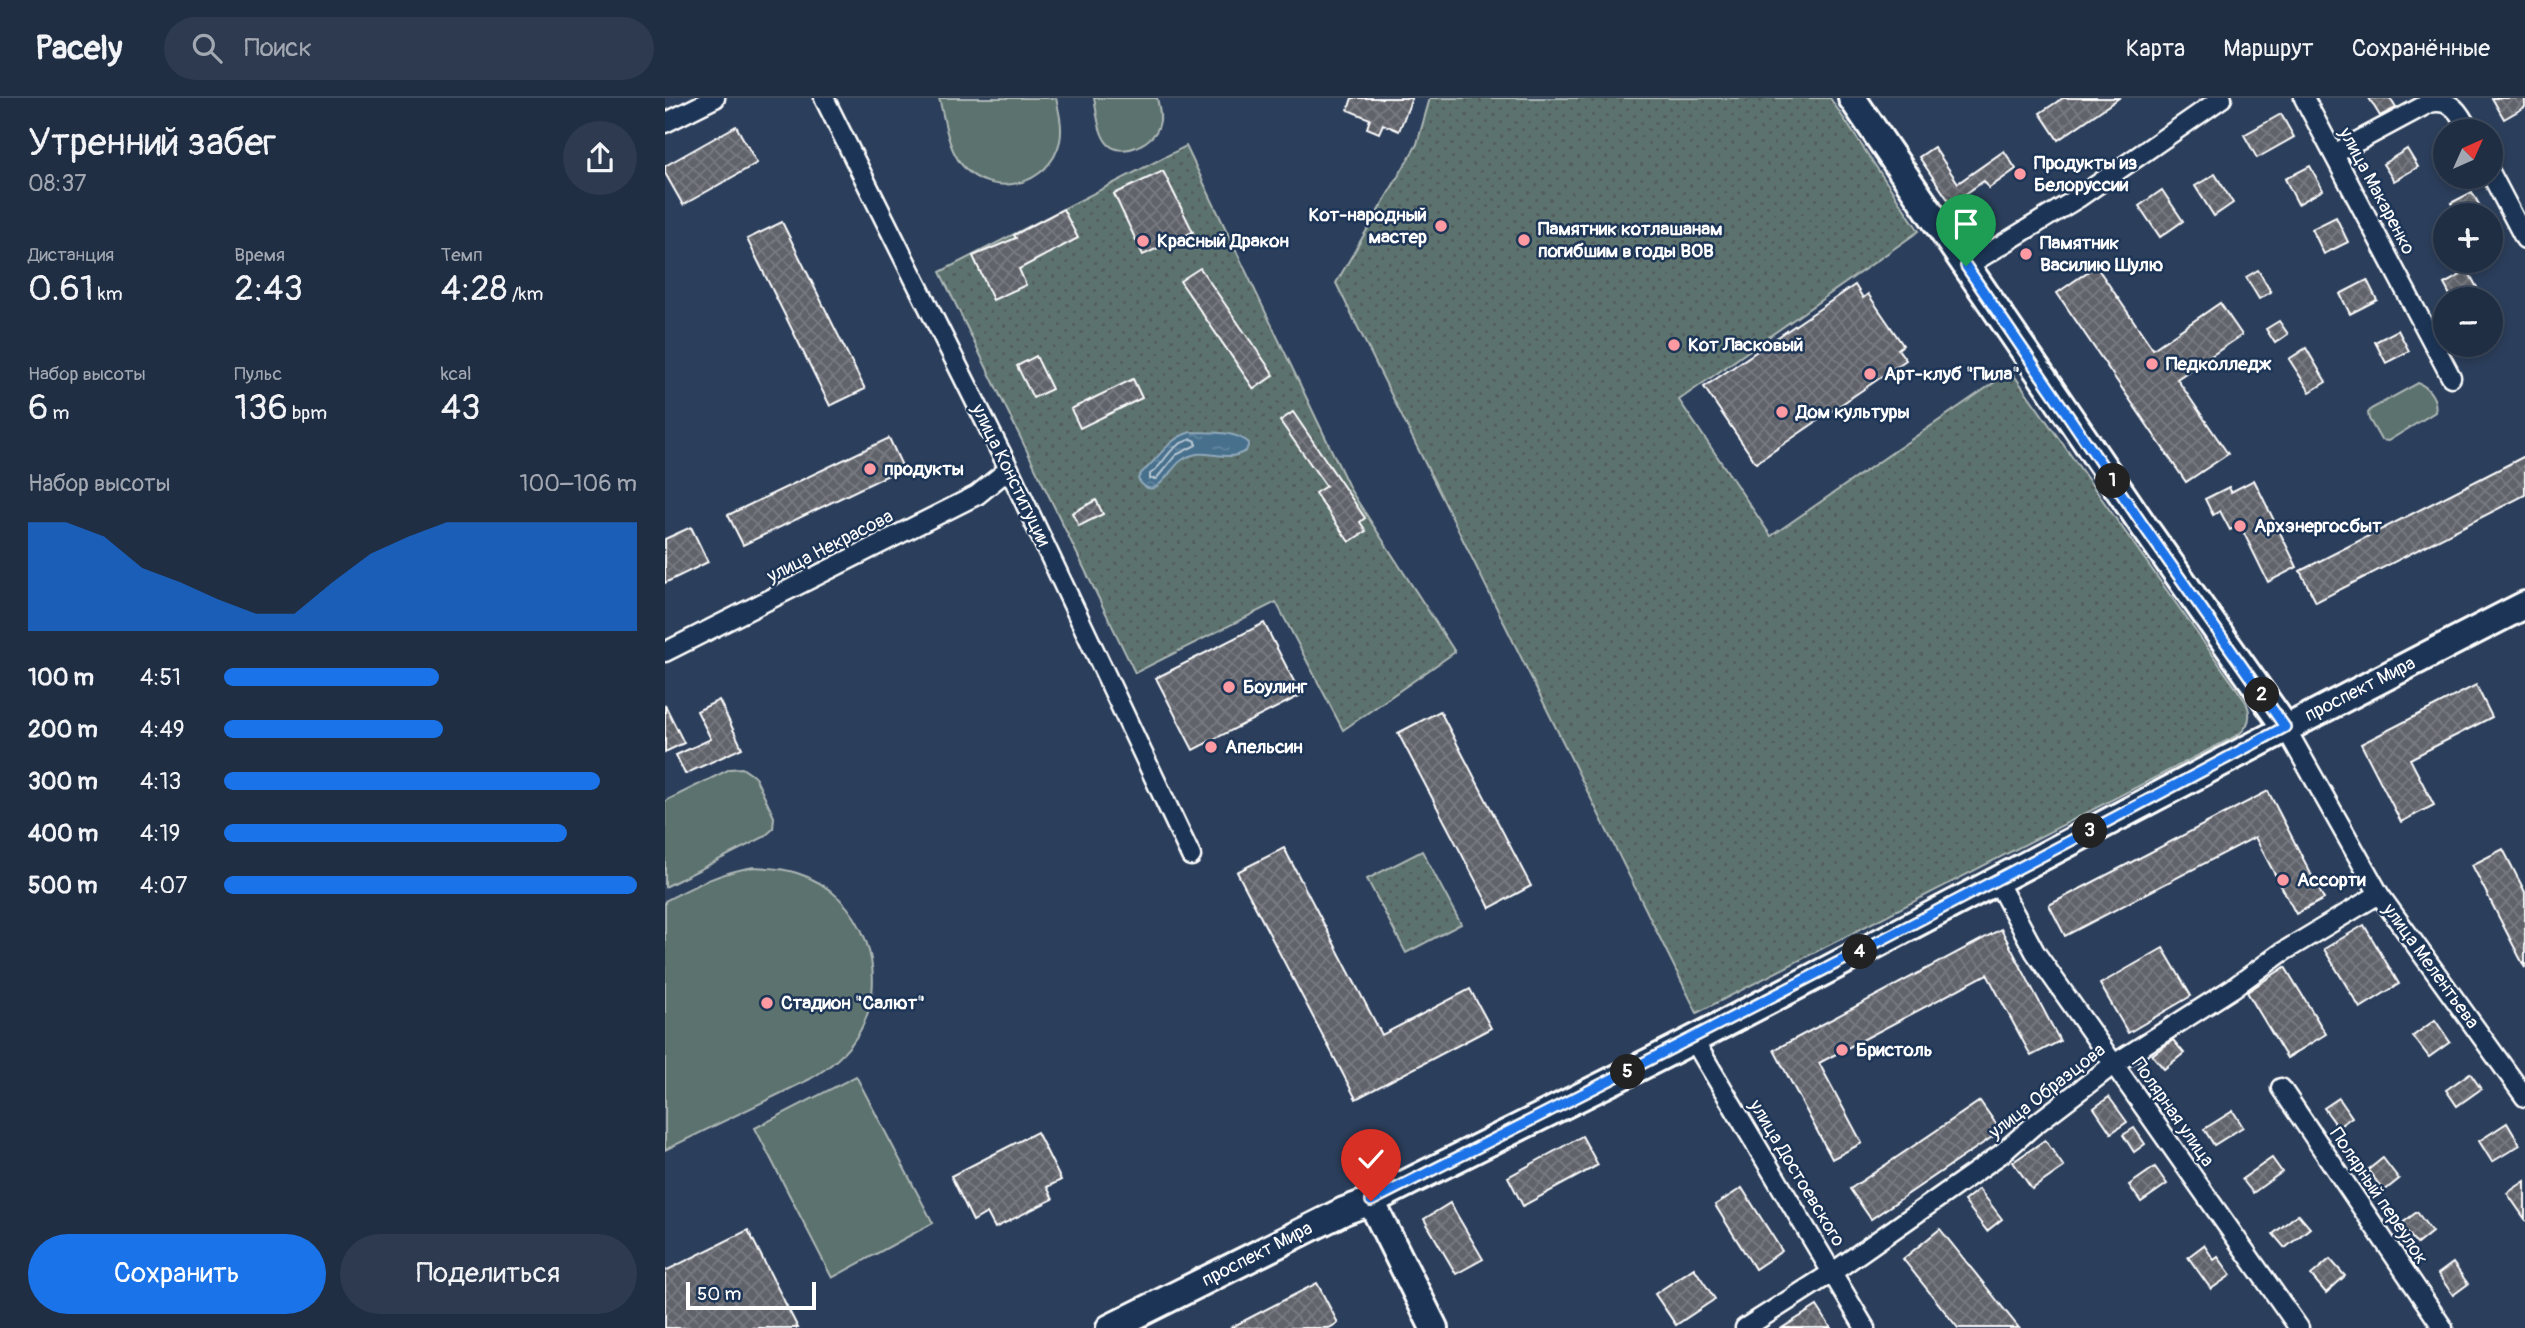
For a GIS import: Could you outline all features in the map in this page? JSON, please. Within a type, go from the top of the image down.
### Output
[{"type":"street","points":[[665,123],[715,98]]},
{"type":"street","name":"улица Конституции","points":[[824,98],[1009,469],[1191,856]]},
{"type":"street","name":"улица Мелентьева","points":[[1852,98],[2145,528],[2285,727],[2379,894],[2525,1097]]},
{"type":"street","points":[[1966,266],[2078,198],[2222,98]]},
{"type":"street","name":"улица Макаренко","points":[[2304,98],[2451,377]]},
{"type":"street","points":[[2334,154],[2440,100],[2450,103],[2461,119]]},
{"type":"street","points":[[2499,189],[2525,239]]},
{"type":"street","name":"улица Некрасова","points":[[665,652],[977,495],[1009,469]]},
{"type":"street","name":"проспект Мира","points":[[1110,1328],[1344,1211],[1371,1201],[1693,1039],[2285,727],[2525,605]]},
{"type":"street","name":"Полярная улица","points":[[1997,881],[2035,952],[2298,1328]]},
{"type":"street","name":"улица Образцова","points":[[1745,1328],[1833,1272],[2001,1154],[2114,1064],[2233,988],[2281,953],[2379,894]]},
{"type":"street","name":"улица Достоевского","points":[[1693,1039],[1865,1328]]},
{"type":"street","name":"Полярный переулок","points":[[2281,1088],[2443,1328]]},
{"type":"street","points":[[1371,1201],[1434,1328]]},
{"type":"green space","points":[[939,98],[1056,98],[1061,130],[1054,156],[1045,169],[1018,183],[1003,185],[974,176],[962,165],[953,150]]},
{"type":"green space","points":[[1094,98],[1157,98],[1159,125],[1152,137],[1138,146],[1115,149],[1102,135]]},
{"type":"green space","points":[[1430,98],[1830,98],[1919,231],[1679,400],[1771,536],[2011,371],[2246,702],[2249,716],[2245,728],[2238,735],[1697,1013],[1336,283],[1417,144]]},
{"type":"green space","points":[[1186,146],[1351,491],[1455,652],[1343,730],[1276,602],[1135,673],[940,272]]},
{"type":"green space","points":[[2418,383],[2432,394],[2435,412],[2388,441],[2381,440],[2368,413]]},
{"type":"green space","points":[[742,768],[755,777],[774,817],[773,829],[764,837],[665,887],[665,801],[730,769]]},
{"type":"green space","points":[[1422,851],[1461,924],[1406,953],[1367,879]]},
{"type":"green space","name":"Стадион \"Салют\"","points":[[754,867],[792,871],[820,883],[839,899],[855,918],[866,940],[872,964],[873,988],[868,1013],[852,1043],[824,1070],[665,1150],[665,901],[719,876]]},
{"type":"green space","points":[[856,1076],[933,1223],[832,1278],[755,1128]]},
{"type":"water","points":[[1191,432],[1229,434],[1249,443],[1246,451],[1235,456],[1189,456],[1177,464],[1156,487],[1150,489],[1144,486],[1138,479],[1141,473],[1172,442]]},
{"type":"building","points":[[1352,98],[1412,98],[1399,131],[1383,124],[1379,133],[1367,128],[1370,119],[1348,110]]},
{"type":"building","points":[[2063,98],[2119,98],[2058,140],[2040,113]]},
{"type":"building","points":[[2369,98],[2390,98],[2396,108],[2380,116]]},
{"type":"building","points":[[2492,98],[2525,98],[2525,107],[2504,119]]},
{"type":"building","points":[[2281,114],[2294,137],[2257,158],[2244,135]]},
{"type":"building","points":[[736,126],[757,163],[683,205],[665,173],[665,166]]},
{"type":"building","points":[[1934,147],[1958,183],[2004,151],[2016,169],[1989,188],[1984,181],[1951,204],[1919,157]]},
{"type":"building","points":[[2407,149],[2418,167],[2394,181],[2383,164]]},
{"type":"building","points":[[2310,166],[2323,190],[2298,204],[2285,179]]},
{"type":"building","points":[[1163,171],[1193,232],[1143,255],[1114,194]]},
{"type":"building","points":[[2215,174],[2233,203],[2214,216],[2195,186]]},
{"type":"building","points":[[2162,190],[2183,221],[2160,237],[2139,206]]},
{"type":"building","points":[[2472,192],[2478,203],[2451,203]]},
{"type":"building","points":[[1063,209],[1078,238],[1019,269],[1026,285],[993,300],[973,256],[1016,238],[1014,235]]},
{"type":"building","points":[[2336,217],[2348,242],[2324,254],[2312,229]]},
{"type":"building","points":[[782,222],[865,389],[830,406],[747,239]]},
{"type":"building","name":"Педколледж","points":[[2096,266],[2153,349],[2220,303],[2242,335],[2177,379],[2228,454],[2186,482],[2057,293]]},
{"type":"building","points":[[1200,268],[1274,375],[1254,389],[1180,281]]},
{"type":"building","points":[[2258,270],[2271,292],[2259,299],[2246,277]]},
{"type":"building","points":[[2469,273],[2477,287],[2446,287],[2444,284]]},
{"type":"building","points":[[2367,280],[2377,300],[2350,314],[2340,294]]},
{"type":"building","points":[[1855,285],[1863,298],[1868,294],[1903,345],[1898,349],[1906,360],[1756,463],[1704,387]]},
{"type":"building","points":[[2279,321],[2288,334],[2275,343],[2266,329]]},
{"type":"building","points":[[2398,330],[2409,351],[2386,363],[2375,342]]},
{"type":"building","points":[[2306,348],[2326,382],[2310,392],[2289,359]]},
{"type":"building","points":[[1036,356],[1052,389],[1033,398],[1017,366]]},
{"type":"building","points":[[1133,379],[1142,398],[1080,428],[1071,409]]},
{"type":"building","points":[[1293,412],[1365,518],[1360,522],[1366,531],[1349,542],[1315,493],[1326,486],[1280,421]]},
{"type":"building","points":[[889,438],[903,468],[743,545],[728,515]]},
{"type":"building","points":[[2525,456],[2525,495],[2316,602],[2300,571]]},
{"type":"building","points":[[2254,480],[2297,567],[2268,582],[2240,525],[2230,530],[2220,511],[2213,515],[2205,499],[2229,487],[2231,492]]},
{"type":"building","points":[[1096,500],[1103,514],[1079,526],[1072,513]]},
{"type":"building","points":[[691,527],[708,562],[665,583],[665,539]]},
{"type":"building","name":"Боулинг","points":[[1264,623],[1301,695],[1193,750],[1156,678]]},
{"type":"building","points":[[2476,685],[2492,717],[2410,759],[2434,805],[2401,822],[2361,744]]},
{"type":"building","points":[[719,700],[742,748],[685,774],[676,755],[711,739],[697,711]]},
{"type":"building","points":[[665,705],[684,743],[665,752]]},
{"type":"building","points":[[1440,711],[1531,886],[1490,908],[1398,733]]},
{"type":"building","points":[[2268,791],[2324,899],[2296,914],[2255,837],[2065,936],[2049,905]]},
{"type":"building","points":[[1284,848],[1382,1035],[1470,989],[1491,1028],[1356,1099],[1237,872]]},
{"type":"building","points":[[2503,849],[2525,892],[2525,968],[2472,865]]},
{"type":"building","points":[[2364,925],[2399,984],[2360,1008],[2324,949]]},
{"type":"building","points":[[2001,929],[2060,1041],[2031,1056],[1987,974],[1819,1063],[1862,1143],[1832,1159],[1774,1050]]},
{"type":"building","points":[[2163,948],[2191,996],[2128,1033],[2100,984]]},
{"type":"building","points":[[2285,967],[2326,1034],[2287,1058],[2247,992]]},
{"type":"building","points":[[2435,1020],[2450,1042],[2429,1057],[2413,1036]]},
{"type":"building","points":[[2173,1040],[2184,1053],[2164,1069],[2152,1055]]},
{"type":"building","points":[[2470,1073],[2481,1089],[2457,1106],[2446,1090]]},
{"type":"building","points":[[2109,1097],[2127,1122],[2111,1133],[2094,1108]]},
{"type":"building","points":[[2339,1098],[2352,1117],[2338,1127],[2324,1108]]},
{"type":"building","points":[[1980,1101],[2001,1131],[1871,1219],[1850,1189]]},
{"type":"building","points":[[2233,1111],[2243,1127],[2214,1145],[2204,1129]]},
{"type":"building","points":[[2507,1123],[2520,1145],[2492,1162],[2479,1141]]},
{"type":"building","points":[[2134,1128],[2145,1144],[2134,1152],[2123,1135]]},
{"type":"building","points":[[1037,1132],[1061,1180],[1047,1187],[1053,1199],[995,1228],[987,1213],[973,1221],[951,1176]]},
{"type":"building","points":[[1582,1136],[1598,1165],[1523,1206],[1508,1177]]},
{"type":"building","points":[[2045,1140],[2064,1167],[2032,1189],[2013,1162]]},
{"type":"building","points":[[2272,1158],[2282,1172],[2253,1193],[2242,1179]]},
{"type":"building","points":[[2383,1158],[2399,1179],[2384,1191],[2368,1170]]},
{"type":"building","points":[[2155,1167],[2167,1184],[2141,1202],[2129,1185]]},
{"type":"building","points":[[2525,1181],[2525,1219],[2507,1193]]},
{"type":"building","points":[[1742,1188],[1782,1251],[1755,1269],[1715,1205]]},
{"type":"building","points":[[1979,1189],[2002,1219],[1987,1231],[1964,1201]]},
{"type":"building","points":[[1450,1203],[1483,1259],[1456,1274],[1424,1219]]},
{"type":"building","points":[[2417,1212],[2432,1232],[2417,1244],[2401,1224]]},
{"type":"building","points":[[2298,1214],[2310,1228],[2285,1248],[2273,1234]]},
{"type":"building","points":[[1940,1229],[2019,1328],[1958,1328],[1903,1259]]},
{"type":"building","points":[[748,1230],[798,1328],[665,1328],[665,1271]]},
{"type":"building","points":[[2204,1245],[2214,1260],[2218,1257],[2231,1275],[2211,1289],[2188,1257]]},
{"type":"building","points":[[2330,1259],[2345,1276],[2326,1293],[2311,1275]]},
{"type":"building","points":[[2453,1263],[2468,1284],[2453,1295],[2438,1274]]},
{"type":"building","points":[[1694,1268],[1715,1299],[1676,1325],[1655,1294]]},
{"type":"building","points":[[1317,1283],[1338,1323],[1329,1328],[1230,1328]]},
{"type":"building","points":[[1817,1306],[1831,1328],[1782,1328]]},
{"type":"place","name":"Продукты из Белоруссии","points":[[2020,174]]},
{"type":"place","name":"Кот-народный мастер","points":[[1441,226]]},
{"type":"place","name":"Памятник котлашанам погибшим в годы ВОВ","points":[[1524,240]]},
{"type":"place","name":"Красный Дракон","points":[[1143,241]]},
{"type":"place","name":"Памятник Василию Шулю","points":[[2026,254]]},
{"type":"place","name":"Кот Ласковый","points":[[1674,345]]},
{"type":"place","name":"Педколледж","points":[[2152,364]]},
{"type":"place","name":"Арт-клуб \"Пила\"","points":[[1870,374]]},
{"type":"place","name":"Дом культуры","points":[[1782,412]]},
{"type":"place","name":"продукты","points":[[870,469]]},
{"type":"place","name":"Архэнергосбыт","points":[[2240,526]]},
{"type":"place","name":"Боулинг","points":[[1229,687]]},
{"type":"place","name":"Апельсин","points":[[1211,747]]},
{"type":"place","name":"Ассорти","points":[[2283,880]]},
{"type":"place","name":"Стадион \"Салют\"","points":[[767,1003]]},
{"type":"place","name":"Бристоль","points":[[1842,1050]]},
{"type":"route","points":[[1371,1201],[1709,1031],[2285,727],[1966,266]]}]
